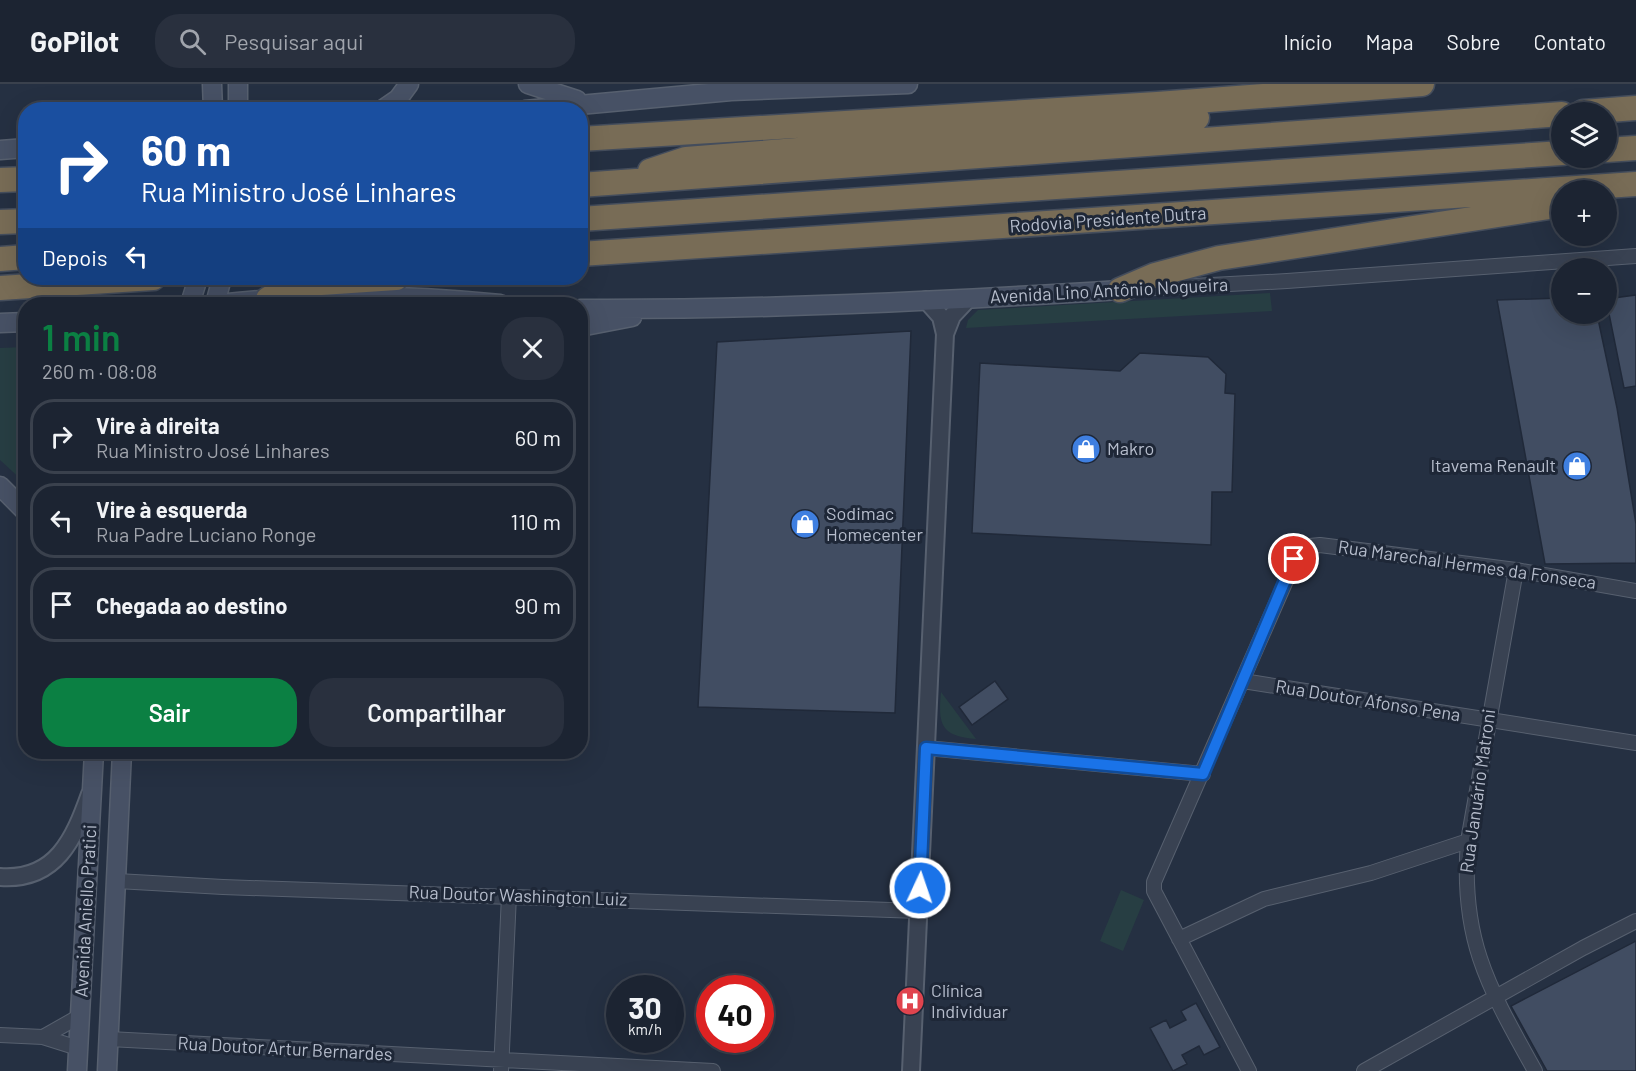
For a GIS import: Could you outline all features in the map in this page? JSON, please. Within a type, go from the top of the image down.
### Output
[{"type":"highway","points":[[588,139],[1168,103],[1424,84]]},
{"type":"highway","points":[[612,183],[686,159],[1396,101],[1424,84]]},
{"type":"highway","points":[[1617,109],[1636,108]]},
{"type":"highway","points":[[588,184],[1551,115]]},
{"type":"highway","points":[[1617,149],[1636,148]]},
{"type":"highway","name":"Rodovia Presidente Dutra","points":[[588,218],[1551,154]]},
{"type":"highway","points":[[0,180],[18,179]]},
{"type":"highway","points":[[1617,190],[1635,184]]},
{"type":"highway","name":"Rodovia Presidente Dutra","points":[[588,253],[1635,184]]},
{"type":"highway","points":[[1120,290],[1155,275],[1219,258],[1551,207]]},
{"type":"highway","points":[[0,214],[18,214]]},
{"type":"highway","points":[[0,222],[18,221]]},
{"type":"highway","points":[[0,259],[18,258]]},
{"type":"highway","points":[[0,288],[46,285]]},
{"type":"highway","points":[[271,297],[291,285]]},
{"type":"main road","points":[[212,84],[213,102]]},
{"type":"main road","points":[[238,84],[238,102]]},
{"type":"main road","points":[[394,102],[409,84]]},
{"type":"main road","points":[[528,84],[587,102]]},
{"type":"main road","points":[[590,103],[730,91],[908,84]]},
{"type":"main road","points":[[0,150],[18,149]]},
{"type":"main road","name":"Avenida Lino Antônio Nogueira","points":[[588,309],[653,310],[968,299],[1120,290]]},
{"type":"main road","points":[[588,326],[630,318],[653,310]]},
{"type":"main road","points":[[0,323],[18,322]]},
{"type":"main road","points":[[0,486],[18,504]]},
{"type":"main road","name":"Avenida Aniello Pratici","points":[[77,1071],[94,759]]},
{"type":"main road","name":"Avenida Aniello Pratici","points":[[107,1071],[122,759]]},
{"type":"street","name":"Avenida Lino Antônio Nogueira","points":[[1120,290],[1287,281],[1636,256]]},
{"type":"street","points":[[945,334],[952,316],[968,299]]},
{"type":"street","points":[[911,1071],[945,334],[941,317],[926,300]]},
{"type":"street","name":"Rua Marechal Hermes da Fonseca","points":[[1243,681],[1299,552],[1310,546],[1320,545],[1516,570],[1636,591]]},
{"type":"street","name":"Rua Januário Matroni","points":[[1516,570],[1488,720],[1468,841],[1465,878],[1468,918],[1494,997],[1535,1071]]},
{"type":"street","points":[[1243,681],[1154,882],[1154,891],[1249,1071]]},
{"type":"street","name":"Rua Doutor Afonso Pena","points":[[1243,681],[1636,744]]},
{"type":"street","points":[[926,748],[1203,774]]},
{"type":"street","points":[[0,877],[38,872],[57,860],[69,842],[94,784]]},
{"type":"street","points":[[1179,939],[1264,899],[1371,873],[1468,841]]},
{"type":"street","name":"Rua Doutor Washington Luiz","points":[[117,881],[223,887],[509,895],[919,911]]},
{"type":"street","points":[[501,1065],[509,895]]},
{"type":"street","points":[[1364,1071],[1494,997],[1636,921]]},
{"type":"street","points":[[43,1037],[80,1016]]},
{"type":"street","points":[[0,1035],[43,1037],[78,1048]]},
{"type":"street","name":"Rua Doutor Artur Bernardes","points":[[109,1039],[501,1065],[713,1071]]},
{"type":"green space","points":[[1270,293],[1272,311],[966,328],[968,320],[978,310]]},
{"type":"green space","points":[[18,347],[18,477],[0,460],[0,348]]},
{"type":"green space","points":[[941,692],[976,739],[955,735],[944,726],[940,712]]},
{"type":"green space","points":[[1121,890],[1144,900],[1123,951],[1100,941]]},
{"type":"building","points":[[1636,295],[1636,386],[1624,388],[1611,324],[1617,324],[1617,298]]},
{"type":"building","name":"Itavema Renault","points":[[1551,298],[1551,324],[1599,324],[1617,408],[1636,524],[1636,563],[1545,564],[1497,300]]},
{"type":"building","name":"Sodimac Homecenter","points":[[911,331],[895,713],[698,707],[717,342]]},
{"type":"building","points":[[1140,353],[1208,357],[1226,374],[1225,393],[1235,394],[1232,492],[1212,492],[1211,545],[972,533],[980,363],[1120,371]]},
{"type":"building","points":[[995,681],[1008,699],[972,725],[959,707]]},
{"type":"building","points":[[1636,941],[1636,1071],[1547,1071],[1511,1006]]},
{"type":"building","points":[[1196,1003],[1220,1047],[1204,1055],[1199,1046],[1182,1055],[1187,1064],[1173,1071],[1150,1028],[1166,1020],[1170,1028],[1186,1020],[1181,1011]]},
{"type":"place","name":"Makro","points":[[1086,449]]},
{"type":"place","name":"Itavema Renault","points":[[1577,466]]},
{"type":"place","name":"Sodimac Homecenter","points":[[805,524]]},
{"type":"place","name":"Clínica Individuar","points":[[910,1001]]},
{"type":"route","points":[[920,888],[926,748],[1203,774],[1294,559]]}]
